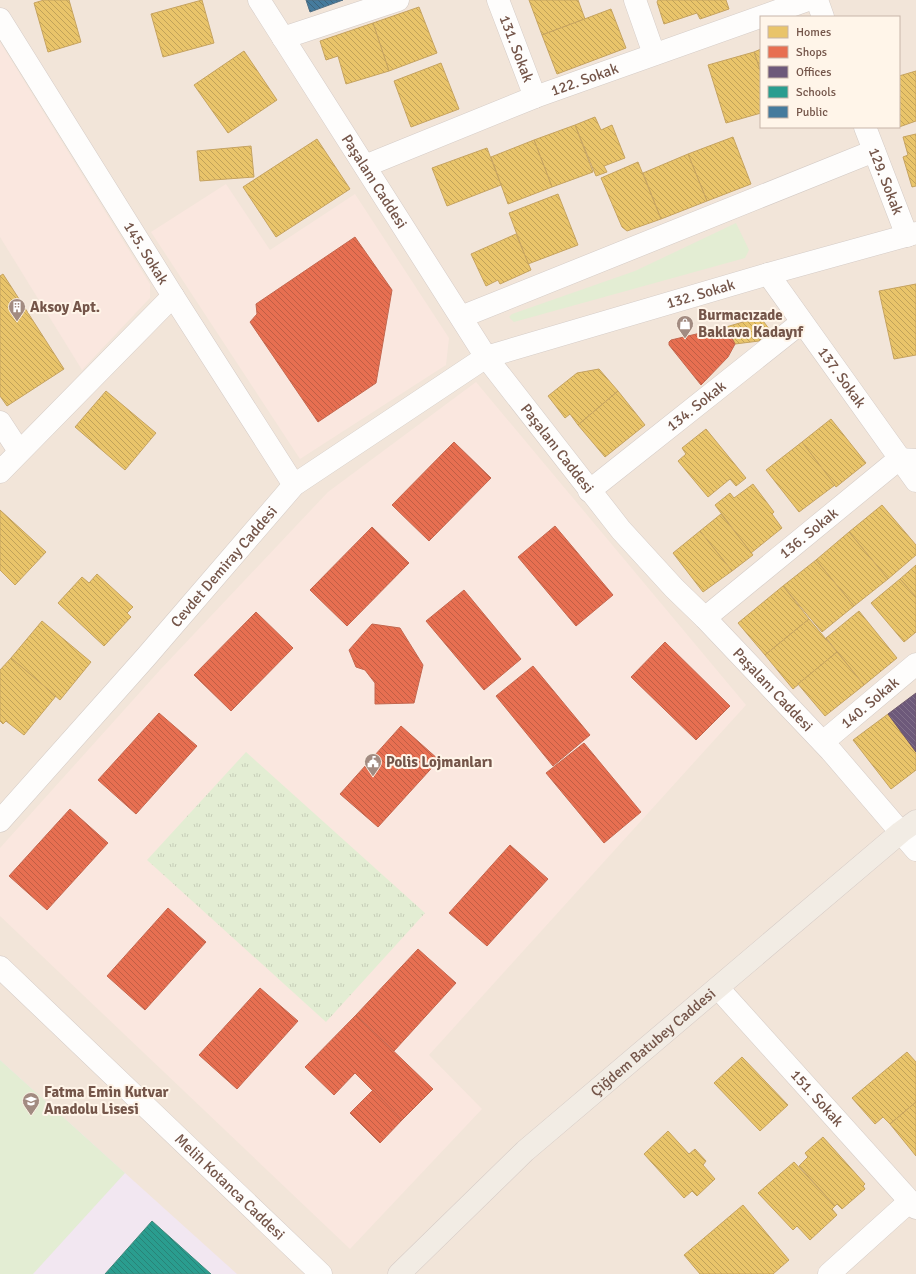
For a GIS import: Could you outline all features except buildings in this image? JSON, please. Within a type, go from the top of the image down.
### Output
[{"type":"main road","name":"Çiğdem Batubey Caddesi","points":[[399,1274],[525,1151],[908,826]]},
{"type":"street","name":"Paşalanı Caddesi","points":[[259,0],[486,357],[621,530],[674,588],[705,618],[823,742],[908,826],[916,850]]},
{"type":"street","points":[[283,38],[398,0]]},
{"type":"street","name":"131. Sokak","points":[[498,0],[535,97]]},
{"type":"street","points":[[635,0],[654,54]]},
{"type":"street","name":"122. Sokak","points":[[762,16],[808,0]]},
{"type":"street","points":[[817,0],[823,16]]},
{"type":"street","name":"122. Sokak","points":[[365,166],[535,97],[760,17]]},
{"type":"street","name":"145. Sokak","points":[[0,19],[173,296],[294,485]]},
{"type":"street","name":"129. Sokak","points":[[865,128],[874,151],[912,234]]},
{"type":"street","points":[[461,317],[874,151]]},
{"type":"street","name":"132. Sokak","points":[[486,357],[768,274],[912,234]]},
{"type":"street","name":"137. Sokak","points":[[768,274],[802,322],[907,460],[916,481]]},
{"type":"street","points":[[0,472],[173,296]]},
{"type":"street","name":"134. Sokak","points":[[590,490],[802,322]]},
{"type":"street","name":"Cevdet Demiray Caddesi","points":[[0,821],[146,657],[294,485],[486,357]]},
{"type":"street","points":[[0,422],[19,452]]},
{"type":"street","name":"136. Sokak","points":[[705,618],[907,460]]},
{"type":"street","name":"140. Sokak","points":[[823,742],[916,664]]},
{"type":"street","name":"Melih Kotanca Caddesi","points":[[0,967],[321,1274]]},
{"type":"street","name":"151. Sokak","points":[[718,988],[913,1205]]},
{"type":"street","points":[[829,1274],[913,1205]]},
{"type":"shaded area","points":[[0,0],[916,0],[916,1274],[0,1274]]},
{"type":"shaded area","points":[[0,42],[150,284],[150,298],[82,370],[0,237]]},
{"type":"shaded area","points":[[226,184],[270,250],[355,194],[449,338],[446,365],[300,459],[151,232]]},
{"type":"shaded area","name":"Polis Lojmanları","points":[[476,382],[746,705],[429,1055],[482,1109],[350,1249],[0,916],[0,848],[160,670],[328,492]]},
{"type":"shaded area","name":"Fatma Emin Kutvar Anadolu Lisesi","points":[[0,1060],[125,1173],[237,1274],[0,1274]]},
{"type":"green space","points":[[736,223],[749,250],[745,258],[514,322],[509,317],[512,314],[635,271]]},
{"type":"green space","points":[[246,752],[425,913],[326,1022],[147,860]]},
{"type":"green space","points":[[0,1060],[125,1173],[33,1274],[0,1274]]},
{"type":"place","name":"Aksoy Apt.","points":[[17,322]]},
{"type":"place","name":"Burmacızade Baklava Kadayıf","points":[[685,339]]},
{"type":"place","name":"Polis Lojmanları","points":[[373,777]]},
{"type":"place","name":"Fatma Emin Kutvar Anadolu Lisesi","points":[[31,1116]]}]
